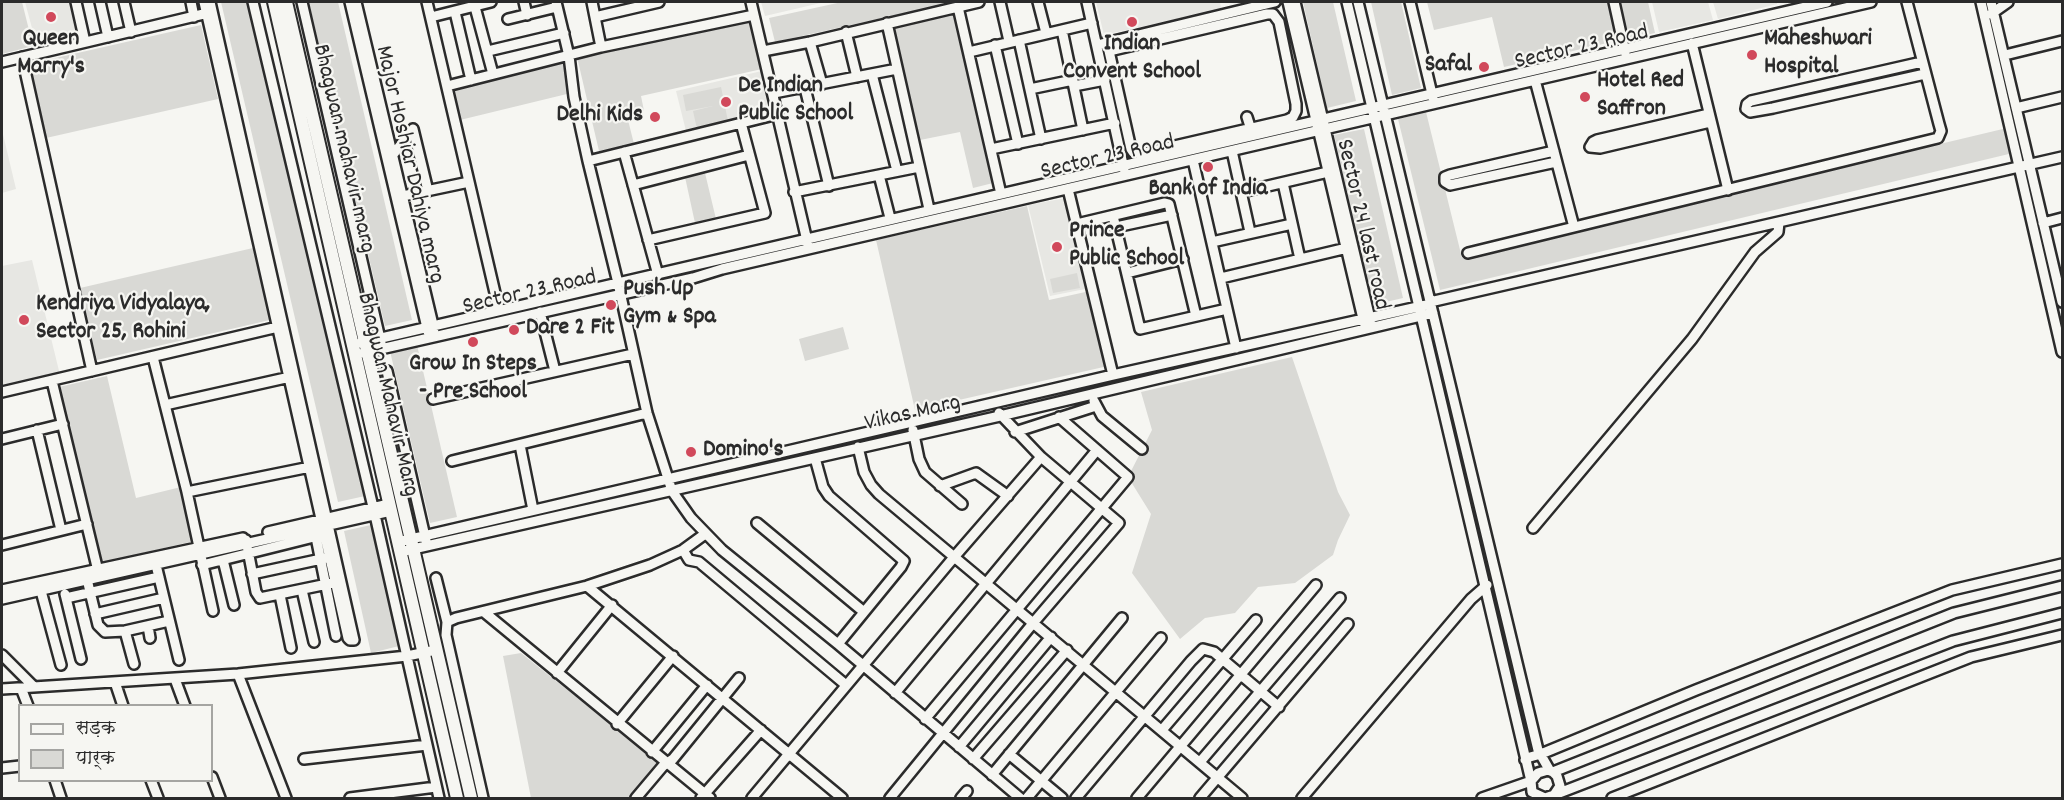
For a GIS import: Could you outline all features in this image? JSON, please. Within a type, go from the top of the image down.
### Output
[{"type":"main road","name":"Bhagwan Mahavir Marg","points":[[274,2],[360,348],[390,507],[457,798]]},
{"type":"main road","name":"Bhagwan mahavir marg","points":[[286,2],[360,348],[412,544]]},
{"type":"main road","points":[[412,544],[471,798]]},
{"type":"street","points":[[76,2],[85,42]]},
{"type":"street","points":[[100,2],[108,37]]},
{"type":"street","points":[[131,32],[124,3],[136,2]]},
{"type":"street","points":[[191,2],[194,17]]},
{"type":"street","points":[[204,2],[210,13]]},
{"type":"street","points":[[210,2],[210,13],[324,527],[326,585],[336,636]]},
{"type":"street","points":[[253,2],[374,511],[438,798]]},
{"type":"street","points":[[302,2],[381,343]]},
{"type":"street","name":"Major Hoshiar Dahiya marg","points":[[350,2],[432,337]]},
{"type":"street","name":"Major Hoshiar Dahiya marg","points":[[356,2],[392,156],[399,197]]},
{"type":"street","points":[[427,2],[499,310]]},
{"type":"street","points":[[431,17],[491,2]]},
{"type":"street","points":[[524,2],[527,15]]},
{"type":"street","points":[[592,2],[601,47]]},
{"type":"street","points":[[595,16],[659,2]]},
{"type":"street","points":[[751,2],[809,249]]},
{"type":"street","points":[[763,51],[979,2]]},
{"type":"street","points":[[1000,2],[1030,89],[1041,139]]},
{"type":"street","points":[[1038,2],[1046,33]]},
{"type":"street","points":[[1087,2],[1126,176]]},
{"type":"street","points":[[1097,45],[1275,2]]},
{"type":"street","points":[[1288,2],[1321,125]]},
{"type":"street","points":[[1295,2],[1321,125]]},
{"type":"street","points":[[1347,2],[1532,792],[1537,798],[1554,795],[1953,641],[2062,613]]},
{"type":"street","points":[[1358,2],[1541,754],[1560,786],[1554,795]]},
{"type":"street","points":[[1410,2],[1436,98]]},
{"type":"street","points":[[1417,2],[1436,98]]},
{"type":"street","points":[[1614,2],[1626,53]]},
{"type":"street","name":"Sector 23 Road","points":[[381,343],[432,337],[1126,176],[1232,151],[1373,112],[1626,53],[1784,11],[1827,2]]},
{"type":"street","name":"Sector 23 Road","points":[[1436,98],[1535,80],[1626,53],[1692,43],[1784,11],[1871,2]]},
{"type":"street","points":[[1468,253],[1938,138],[1941,131],[1907,2]]},
{"type":"street","points":[[1981,2],[2024,166],[2062,352]]},
{"type":"street","points":[[1991,2],[2016,108],[2024,166],[2043,223],[2062,302]]},
{"type":"street","points":[[1985,20],[2008,2]]},
{"type":"street","points":[[508,20],[556,4],[569,56],[574,97],[588,161],[647,413],[672,491],[705,534],[1020,798]]},
{"type":"street","points":[[475,7],[493,74]]},
{"type":"street","points":[[958,7],[1001,194]]},
{"type":"street","points":[[455,12],[471,80]]},
{"type":"street","points":[[2,62],[210,13]]},
{"type":"street","points":[[1273,14],[1279,22],[1296,111],[1293,117],[1287,120],[1252,132],[1136,154],[1131,149],[1109,51],[1273,14]]},
{"type":"street","points":[[447,86],[601,47],[754,15]]},
{"type":"street","points":[[887,23],[929,209]]},
{"type":"street","points":[[969,52],[1092,23]]},
{"type":"street","points":[[1062,30],[1083,130]]},
{"type":"street","points":[[846,32],[857,76]]},
{"type":"street","points":[[488,51],[564,33]]},
{"type":"street","points":[[2005,55],[2062,41]]},
{"type":"street","points":[[810,42],[822,84]]},
{"type":"street","points":[[1692,43],[1728,190]]},
{"type":"street","points":[[995,45],[1018,144]]},
{"type":"street","points":[[22,57],[92,371]]},
{"type":"street","points":[[1922,62],[1748,102],[1746,109],[1750,112],[1773,108],[1925,74]]},
{"type":"street","points":[[774,93],[897,69]]},
{"type":"street","points":[[872,74],[897,171]]},
{"type":"street","points":[[1030,89],[1104,80]]},
{"type":"street","points":[[1535,80],[1574,227]]},
{"type":"street","points":[[1839,82],[1843,93]]},
{"type":"street","points":[[805,88],[829,186]]},
{"type":"street","points":[[2016,108],[2062,97]]},
{"type":"street","points":[[1770,98],[1773,108]]},
{"type":"street","points":[[588,161],[778,114]]},
{"type":"street","points":[[1247,117],[1252,132]]},
{"type":"street","points":[[1709,118],[1600,148],[1590,147],[1597,140],[1709,118]]},
{"type":"street","points":[[648,240],[765,213],[741,123]]},
{"type":"street","points":[[991,149],[1115,123]]},
{"type":"street","name":"Sector 23 Road","points":[[360,348],[430,326],[658,275],[890,218],[1123,165],[1252,132],[1321,125]]},
{"type":"street","name":"Sector 24 last road","points":[[1321,125],[1328,172],[1368,323]]},
{"type":"street","name":"Sector 24 last road","points":[[1321,125],[1368,323]]},
{"type":"street","points":[[392,156],[413,129],[428,190]]},
{"type":"street","points":[[1232,151],[1250,232]]},
{"type":"street","points":[[1554,151],[1450,175],[1445,177],[1445,182],[1450,185],[1556,162]]},
{"type":"street","points":[[624,152],[658,275]]},
{"type":"street","points":[[633,185],[749,155]]},
{"type":"street","name":"Vikas Marg","points":[[399,547],[412,544],[427,546],[1000,416],[1420,311],[1431,306],[2062,157]]},
{"type":"street","points":[[1193,160],[1221,278],[1225,309],[1236,348]]},
{"type":"street","points":[[794,192],[919,167]]},
{"type":"street","points":[[1242,192],[1328,172]]},
{"type":"street","points":[[879,175],[890,218]]},
{"type":"street","points":[[399,197],[469,182]]},
{"type":"street","points":[[1283,183],[1300,259]]},
{"type":"street","points":[[1068,189],[1113,375]]},
{"type":"street","points":[[1077,224],[1165,204],[1170,206],[1196,316]]},
{"type":"street","points":[[1116,227],[1172,215]]},
{"type":"street","points":[[1113,216],[1140,329],[1225,309]]},
{"type":"street","points":[[2043,223],[2062,218]]},
{"type":"street","points":[[1533,528],[1692,339],[1755,252],[1778,232],[1779,223]]},
{"type":"street","points":[[1212,242],[1292,224]]},
{"type":"street","points":[[1221,278],[1347,248]]},
{"type":"street","points":[[1127,273],[1182,259]]},
{"type":"street","points":[[540,312],[555,371]]},
{"type":"street","name":"Vikas Marg","points":[[412,544],[424,536],[1113,375],[1236,348],[1368,323]]},
{"type":"street","points":[[2,392],[281,327]]},
{"type":"street","points":[[281,327],[324,527],[354,640],[348,638],[337,582],[326,558]]},
{"type":"street","points":[[433,399],[633,354]]},
{"type":"street","points":[[153,357],[187,492],[213,611]]},
{"type":"street","points":[[387,371],[427,546]]},
{"type":"street","points":[[165,405],[290,377]]},
{"type":"street","points":[[52,381],[98,571]]},
{"type":"street","points":[[1093,394],[1102,416],[1142,449]]},
{"type":"street","points":[[890,798],[1034,622],[1119,523],[1041,457],[1000,416],[994,403]]},
{"type":"street","points":[[1015,432],[1096,406]]},
{"type":"street","points":[[452,461],[647,413]]},
{"type":"street","points":[[926,719],[1128,477],[1059,417]]},
{"type":"street","points":[[911,422],[924,472],[962,504]]},
{"type":"street","points":[[2,439],[63,424]]},
{"type":"street","points":[[37,430],[61,530]]},
{"type":"street","points":[[520,444],[533,510]]},
{"type":"street","points":[[858,447],[864,472],[871,485],[1242,798]]},
{"type":"street","points":[[895,693],[1097,450]]},
{"type":"street","points":[[752,798],[1041,457]]},
{"type":"street","points":[[815,458],[825,491],[904,561],[838,644]]},
{"type":"street","points":[[187,492],[310,466]]},
{"type":"street","points":[[940,486],[976,473],[1008,496]]},
{"type":"street","points":[[202,566],[248,555],[324,527],[390,507]]},
{"type":"street","points":[[757,523],[864,612]]},
{"type":"street","points":[[2,545],[87,524]]},
{"type":"street","points":[[2,599],[63,586],[98,571],[324,527]]},
{"type":"street","points":[[447,622],[587,586],[650,565],[683,550],[705,534]]},
{"type":"street","points":[[246,541],[256,592],[260,598],[337,582]]},
{"type":"street","points":[[683,550],[689,560],[699,562],[846,685]]},
{"type":"street","points":[[2,590],[156,565],[200,552]]},
{"type":"street","points":[[252,574],[326,558]]},
{"type":"street","points":[[223,560],[234,605]]},
{"type":"street","points":[[1525,760],[1952,590],[2062,564]]},
{"type":"street","points":[[156,565],[179,660]]},
{"type":"street","points":[[86,577],[98,625],[105,632],[125,631],[169,621]]},
{"type":"street","points":[[66,598],[159,577]]},
{"type":"street","points":[[436,578],[447,622],[446,635],[483,798]]},
{"type":"street","points":[[1302,798],[1484,585],[1498,582]]},
{"type":"street","points":[[1137,798],[1242,676],[1316,585]]},
{"type":"street","points":[[63,586],[81,659]]},
{"type":"street","points":[[587,586],[842,798]]},
{"type":"street","points":[[1482,798],[1531,781],[1538,773],[1552,772],[1954,613],[2062,586]]},
{"type":"street","points":[[302,590],[315,642]]},
{"type":"street","points":[[41,591],[61,665]]},
{"type":"street","points":[[280,595],[291,648]]},
{"type":"street","points":[[95,614],[164,598]]},
{"type":"street","points":[[1200,762],[1340,598]]},
{"type":"street","points":[[557,673],[612,605]]},
{"type":"street","points":[[429,616],[445,612]]},
{"type":"street","points":[[484,612],[705,797],[761,730]]},
{"type":"street","points":[[992,775],[1122,618]]},
{"type":"street","points":[[1162,730],[1256,620]]},
{"type":"street","points":[[1200,798],[1348,624]]},
{"type":"street","points":[[148,626],[150,638]]},
{"type":"street","points":[[125,631],[134,664]]},
{"type":"street","points":[[1612,798],[1971,657],[2062,636]]},
{"type":"street","points":[[959,747],[1051,637]]},
{"type":"street","points":[[1027,798],[1161,638]]},
{"type":"street","points":[[1076,798],[1200,651],[1208,649],[1223,659],[1279,707]]},
{"type":"street","points":[[2,689],[238,674],[407,656],[436,650]]},
{"type":"street","points":[[973,759],[1066,650]]},
{"type":"street","points":[[2,655],[34,687]]},
{"type":"street","points":[[617,724],[673,656]]},
{"type":"street","points":[[238,674],[286,798]]},
{"type":"street","points":[[636,798],[739,678]]},
{"type":"street","points":[[175,679],[185,704]]},
{"type":"street","points":[[115,682],[123,704]]},
{"type":"street","points":[[652,752],[707,685]]},
{"type":"street","points":[[21,688],[28,704]]},
{"type":"street","points":[[304,759],[427,745]]},
{"type":"street","points":[[1009,754],[1062,798]]},
{"type":"street","points":[[2,768],[18,766]]},
{"type":"street","points":[[213,780],[220,798]]},
{"type":"street","points":[[56,782],[61,798]]},
{"type":"street","points":[[152,782],[158,798]]},
{"type":"street","points":[[350,798],[436,786]]},
{"type":"shaded area","name":"Queen Marry's","points":[[25,2],[69,2],[77,33],[36,43]]},
{"type":"shaded area","points":[[761,2],[825,2],[765,16]]},
{"type":"shaded area","name":"Indian Convent School","points":[[1096,2],[1220,2],[1221,9],[1104,35]]},
{"type":"shaded area","points":[[1652,2],[1708,2],[1713,20],[1659,32]]},
{"type":"shaded area","points":[[1713,2],[1777,2],[1777,4],[1718,19]]},
{"type":"shaded area","name":"De Indian Public School","points":[[766,70],[776,114],[687,135],[676,91]]},
{"type":"shaded area","points":[[2,130],[16,189],[2,193]]},
{"type":"shaded area","name":"Prince Public School","points":[[1066,198],[1085,289],[1050,296],[1028,205]]},
{"type":"shaded area","name":"Kendriya Vidyalaya, Sector 25, Rohini","points":[[32,260],[60,375],[2,388],[2,266]]},
{"type":"green space","points":[[2,2],[22,2],[33,46],[2,54]]},
{"type":"green space","points":[[221,2],[251,2],[365,496],[338,502]]},
{"type":"green space","points":[[309,2],[338,2],[412,320],[385,326]]},
{"type":"green space","points":[[842,2],[954,2],[775,42],[769,18]]},
{"type":"green space","points":[[1303,2],[1333,2],[1356,101],[1327,108]]},
{"type":"green space","points":[[1371,2],[1401,2],[1421,88],[1392,95]]},
{"type":"green space","points":[[1427,2],[1610,2],[1620,40],[1504,67],[1492,17],[1434,30]]},
{"type":"green space","points":[[1620,2],[1648,2],[1655,33],[1629,39]]},
{"type":"green space","points":[[955,14],[993,183],[973,188],[960,132],[920,140],[894,28]]},
{"type":"green space","points":[[751,19],[762,69],[641,96],[644,111],[627,116],[634,144],[599,151],[577,57]]},
{"type":"green space","points":[[201,25],[218,99],[46,138],[29,64]]},
{"type":"green space","points":[[563,62],[571,93],[460,120],[452,89]]},
{"type":"green space","points":[[721,87],[728,121],[697,129],[693,111],[713,106],[686,111],[683,95]]},
{"type":"green space","points":[[1426,112],[1462,258],[2007,128],[2013,153],[1440,290],[1398,119]]},
{"type":"green space","points":[[1364,129],[1403,298],[1373,305],[1334,135]]},
{"type":"green space","points":[[705,173],[716,219],[695,223],[685,177]]},
{"type":"green space","points":[[1027,206],[1049,300],[1090,291],[1108,366],[915,410],[876,240]]},
{"type":"green space","points":[[253,248],[270,320],[97,360],[80,288]]},
{"type":"green space","points":[[1077,273],[1080,288],[1053,293],[1050,279]]},
{"type":"green space","points":[[843,327],[849,349],[805,361],[799,339]]},
{"type":"green space","points":[[417,345],[457,517],[430,523],[390,351]]},
{"type":"green space","points":[[1292,357],[1338,492],[1350,515],[1333,555],[1295,583],[1258,587],[1235,613],[1205,618],[1180,639],[1132,573],[1151,514],[1128,477],[1152,430],[1141,392]]},
{"type":"green space","points":[[107,376],[136,498],[181,487],[194,541],[101,563],[59,387]]},
{"type":"green space","points":[[371,525],[399,646],[371,653],[344,531]]},
{"type":"green space","points":[[521,653],[663,766],[635,798],[531,798],[503,656]]},
{"type":"place","name":"Queen Marry's","points":[[51,17]]},
{"type":"place","name":"Indian Convent School","points":[[1132,22]]},
{"type":"place","name":"Maheshwari Hospital","points":[[1752,55]]},
{"type":"place","name":"Safal","points":[[1484,67]]},
{"type":"place","name":"Hotel Red Saffron","points":[[1585,97]]},
{"type":"place","name":"De Indian Public School","points":[[726,102]]},
{"type":"place","name":"Delhi Kids","points":[[655,117]]},
{"type":"place","name":"Bank of India","points":[[1208,167]]},
{"type":"place","name":"Prince Public School","points":[[1057,247]]},
{"type":"place","name":"Push Up Gym & Spa","points":[[611,305]]},
{"type":"place","name":"Kendriya Vidyalaya, Sector 25, Rohini","points":[[24,320]]},
{"type":"place","name":"Dare 2 Fit","points":[[514,330]]},
{"type":"place","name":"Grow In Steps - Pre School","points":[[473,342]]},
{"type":"place","name":"Domino's","points":[[691,452]]}]
